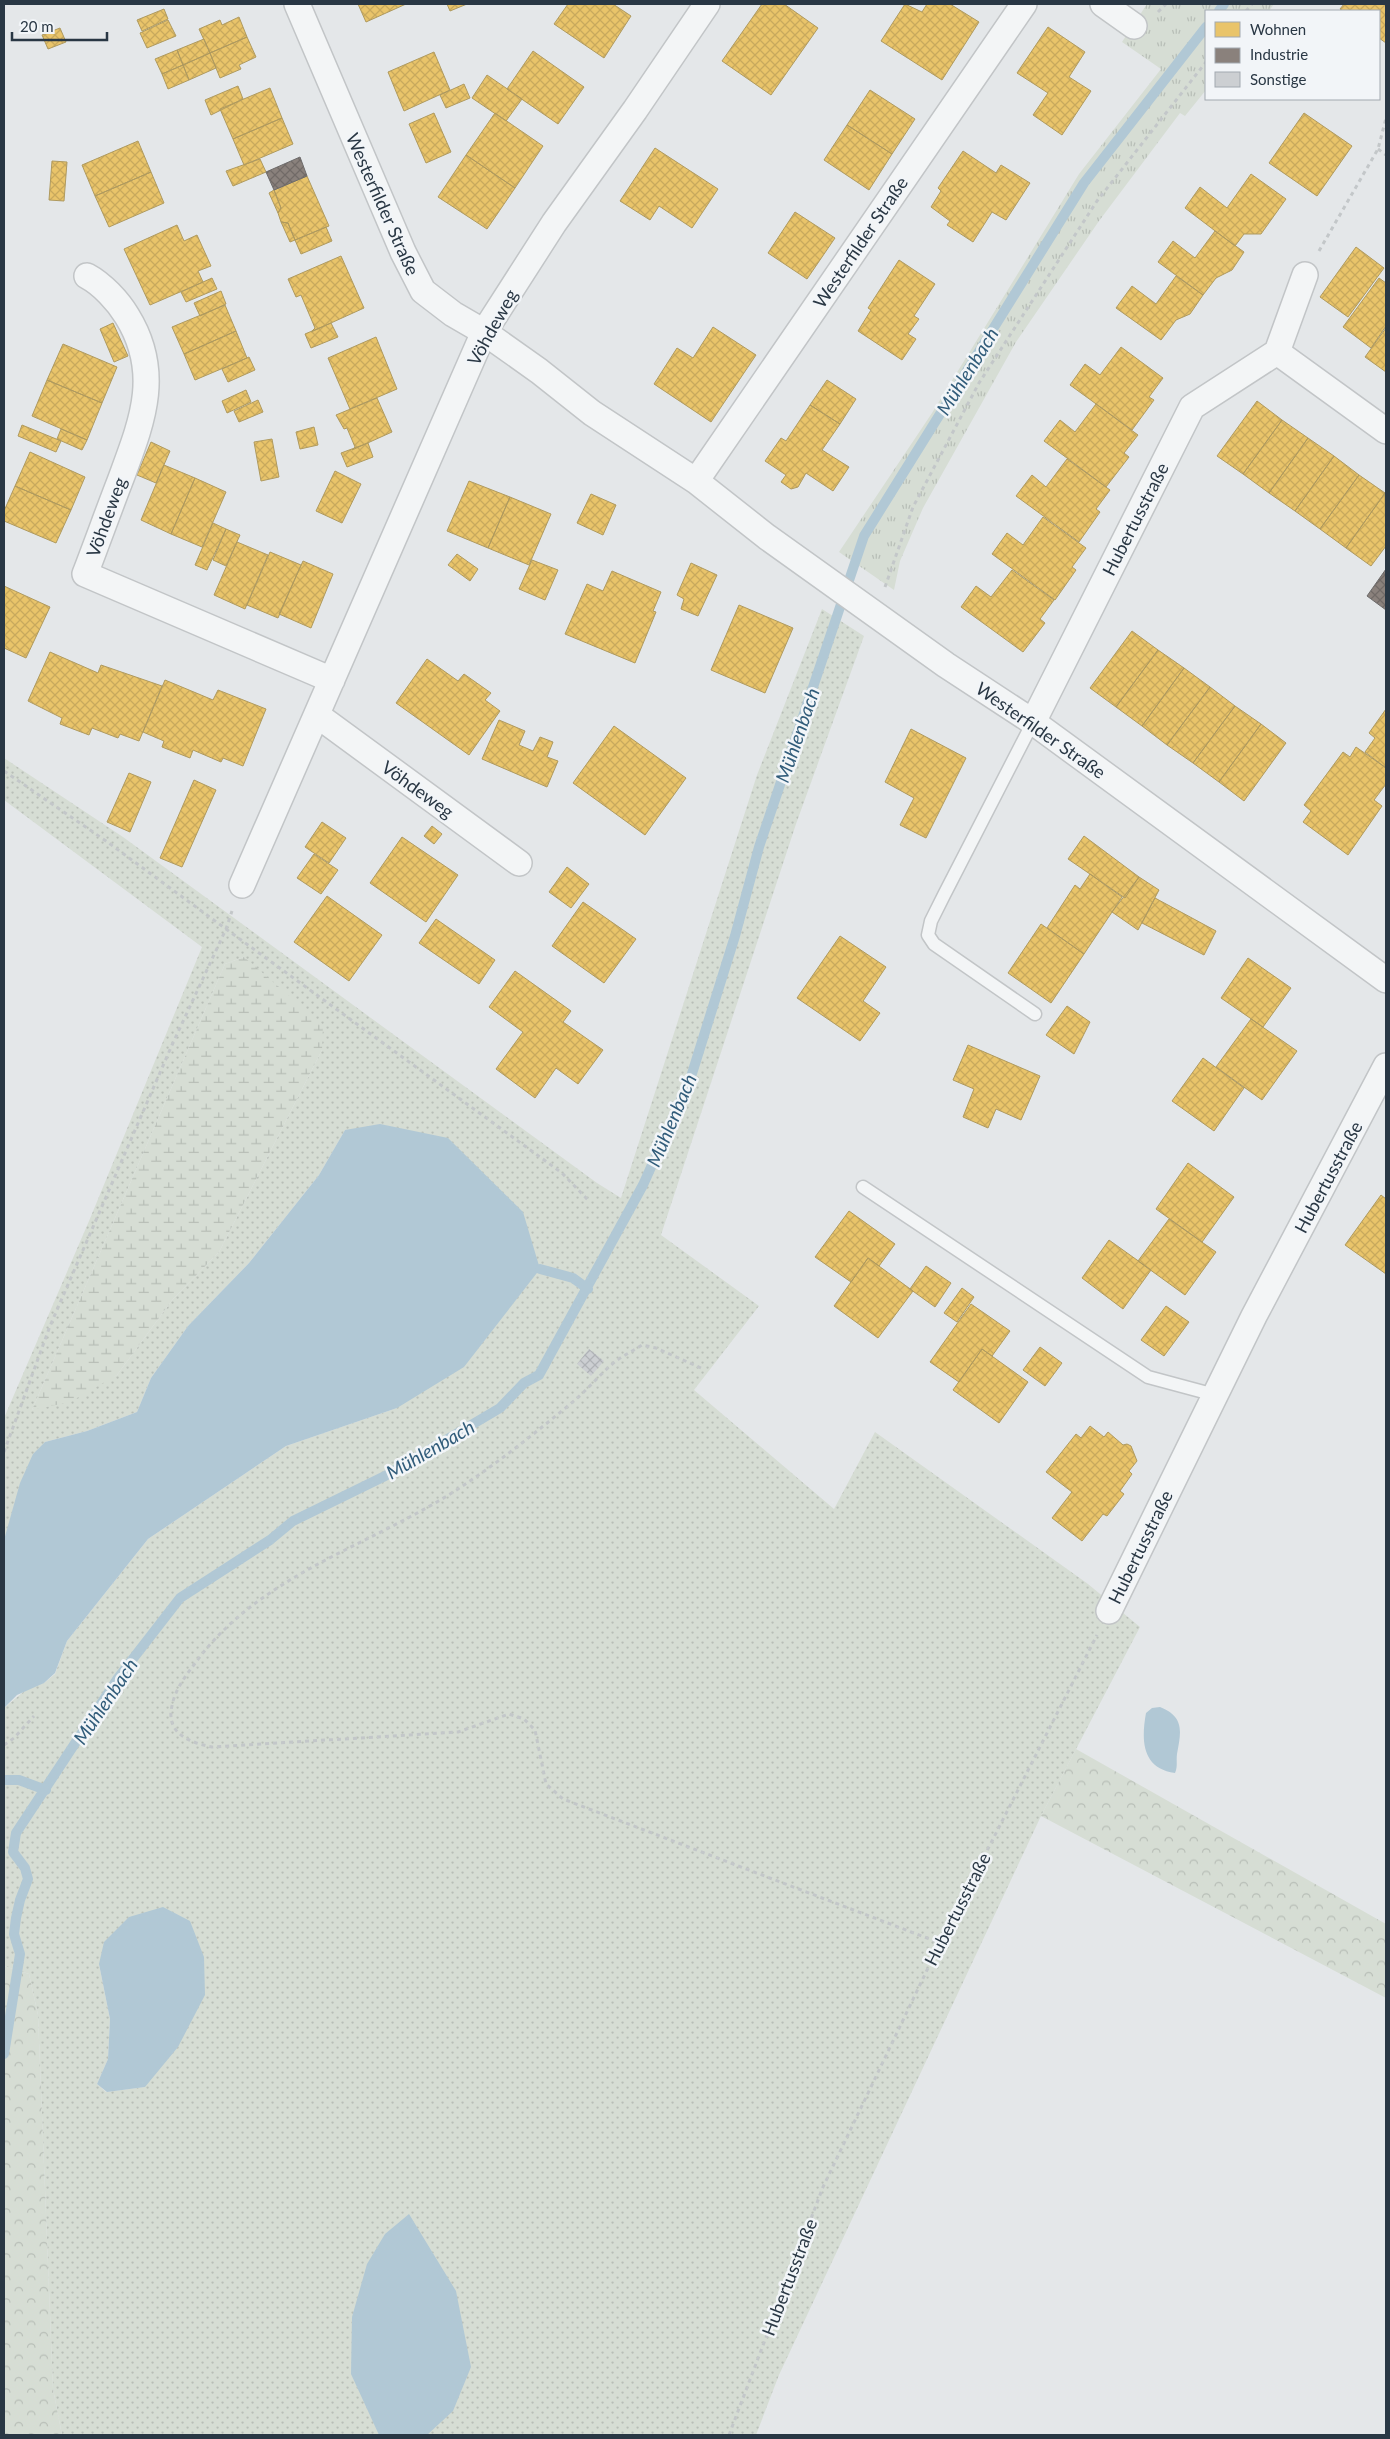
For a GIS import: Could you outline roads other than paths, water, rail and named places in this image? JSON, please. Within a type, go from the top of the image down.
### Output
[{"type":"street","name":"Westerfilder Straße","points":[[297,4],[412,273],[423,291],[453,314],[484,332],[539,371],[592,413],[696,481],[766,536],[946,665],[1033,722],[1386,980]]},
{"type":"street","name":"Vöhdeweg","points":[[242,884],[484,332],[554,223],[635,110],[707,4]]},
{"type":"street","name":"Westerfilder Straße","points":[[696,481],[1024,4]]},
{"type":"street","points":[[1103,4],[1134,26]]},
{"type":"street","points":[[1305,275],[1277,352],[1386,430]]},
{"type":"street","name":"Vöhdeweg","points":[[87,276],[115,299],[130,321],[141,346],[145,362],[146,390],[140,426],[85,574],[332,680]]},
{"type":"street","name":"Hubertusstraße","points":[[1033,722],[1192,406],[1277,352]]},
{"type":"street","name":"Vöhdeweg","points":[[317,715],[519,863]]},
{"type":"street","name":"Hubertusstraße","points":[[1110,1611],[1254,1316],[1386,1066]]},
{"type":"lane","points":[[1033,722],[944,894],[931,921],[928,935],[934,944],[1035,1014]]},
{"type":"lane","points":[[863,1188],[1148,1377],[1215,1396]]},
{"type":"water","points":[[380,1124],[448,1138],[523,1212],[540,1269],[464,1367],[397,1408],[286,1446],[148,1539],[67,1641],[55,1673],[44,1683],[17,1695],[4,1708],[4,1540],[20,1483],[33,1454],[45,1442],[87,1431],[137,1412],[151,1378],[188,1326],[249,1263],[319,1175],[345,1130]]},
{"type":"water","points":[[1160,1707],[1174,1715],[1179,1726],[1180,1739],[1175,1773],[1164,1770],[1156,1765],[1146,1752],[1144,1723],[1146,1713],[1152,1708]]},
{"type":"water","points":[[163,1907],[190,1921],[204,1957],[205,1995],[178,2047],[145,2087],[107,2092],[97,2084],[108,2059],[110,2019],[99,1964],[104,1942],[129,1917]]},
{"type":"water","points":[[409,2214],[456,2291],[471,2367],[453,2411],[427,2435],[379,2435],[351,2374],[352,2317],[367,2264],[385,2234]]},
{"type":"waterway","name":"Mühlenbach","points":[[1220,10],[1224,4]]},
{"type":"waterway","name":"Mühlenbach","points":[[4,2054],[20,1954],[14,1934],[16,1918],[28,1879],[25,1868],[13,1852],[16,1833],[118,1678],[180,1598],[270,1540],[293,1521],[385,1476],[500,1408],[524,1383],[539,1375],[643,1185],[690,1080],[735,936],[759,847],[864,536],[1084,183],[1205,28]]},
{"type":"waterway","points":[[540,1269],[573,1278],[588,1289]]},
{"type":"waterway","points":[[4,1780],[19,1780],[46,1790]]}]
